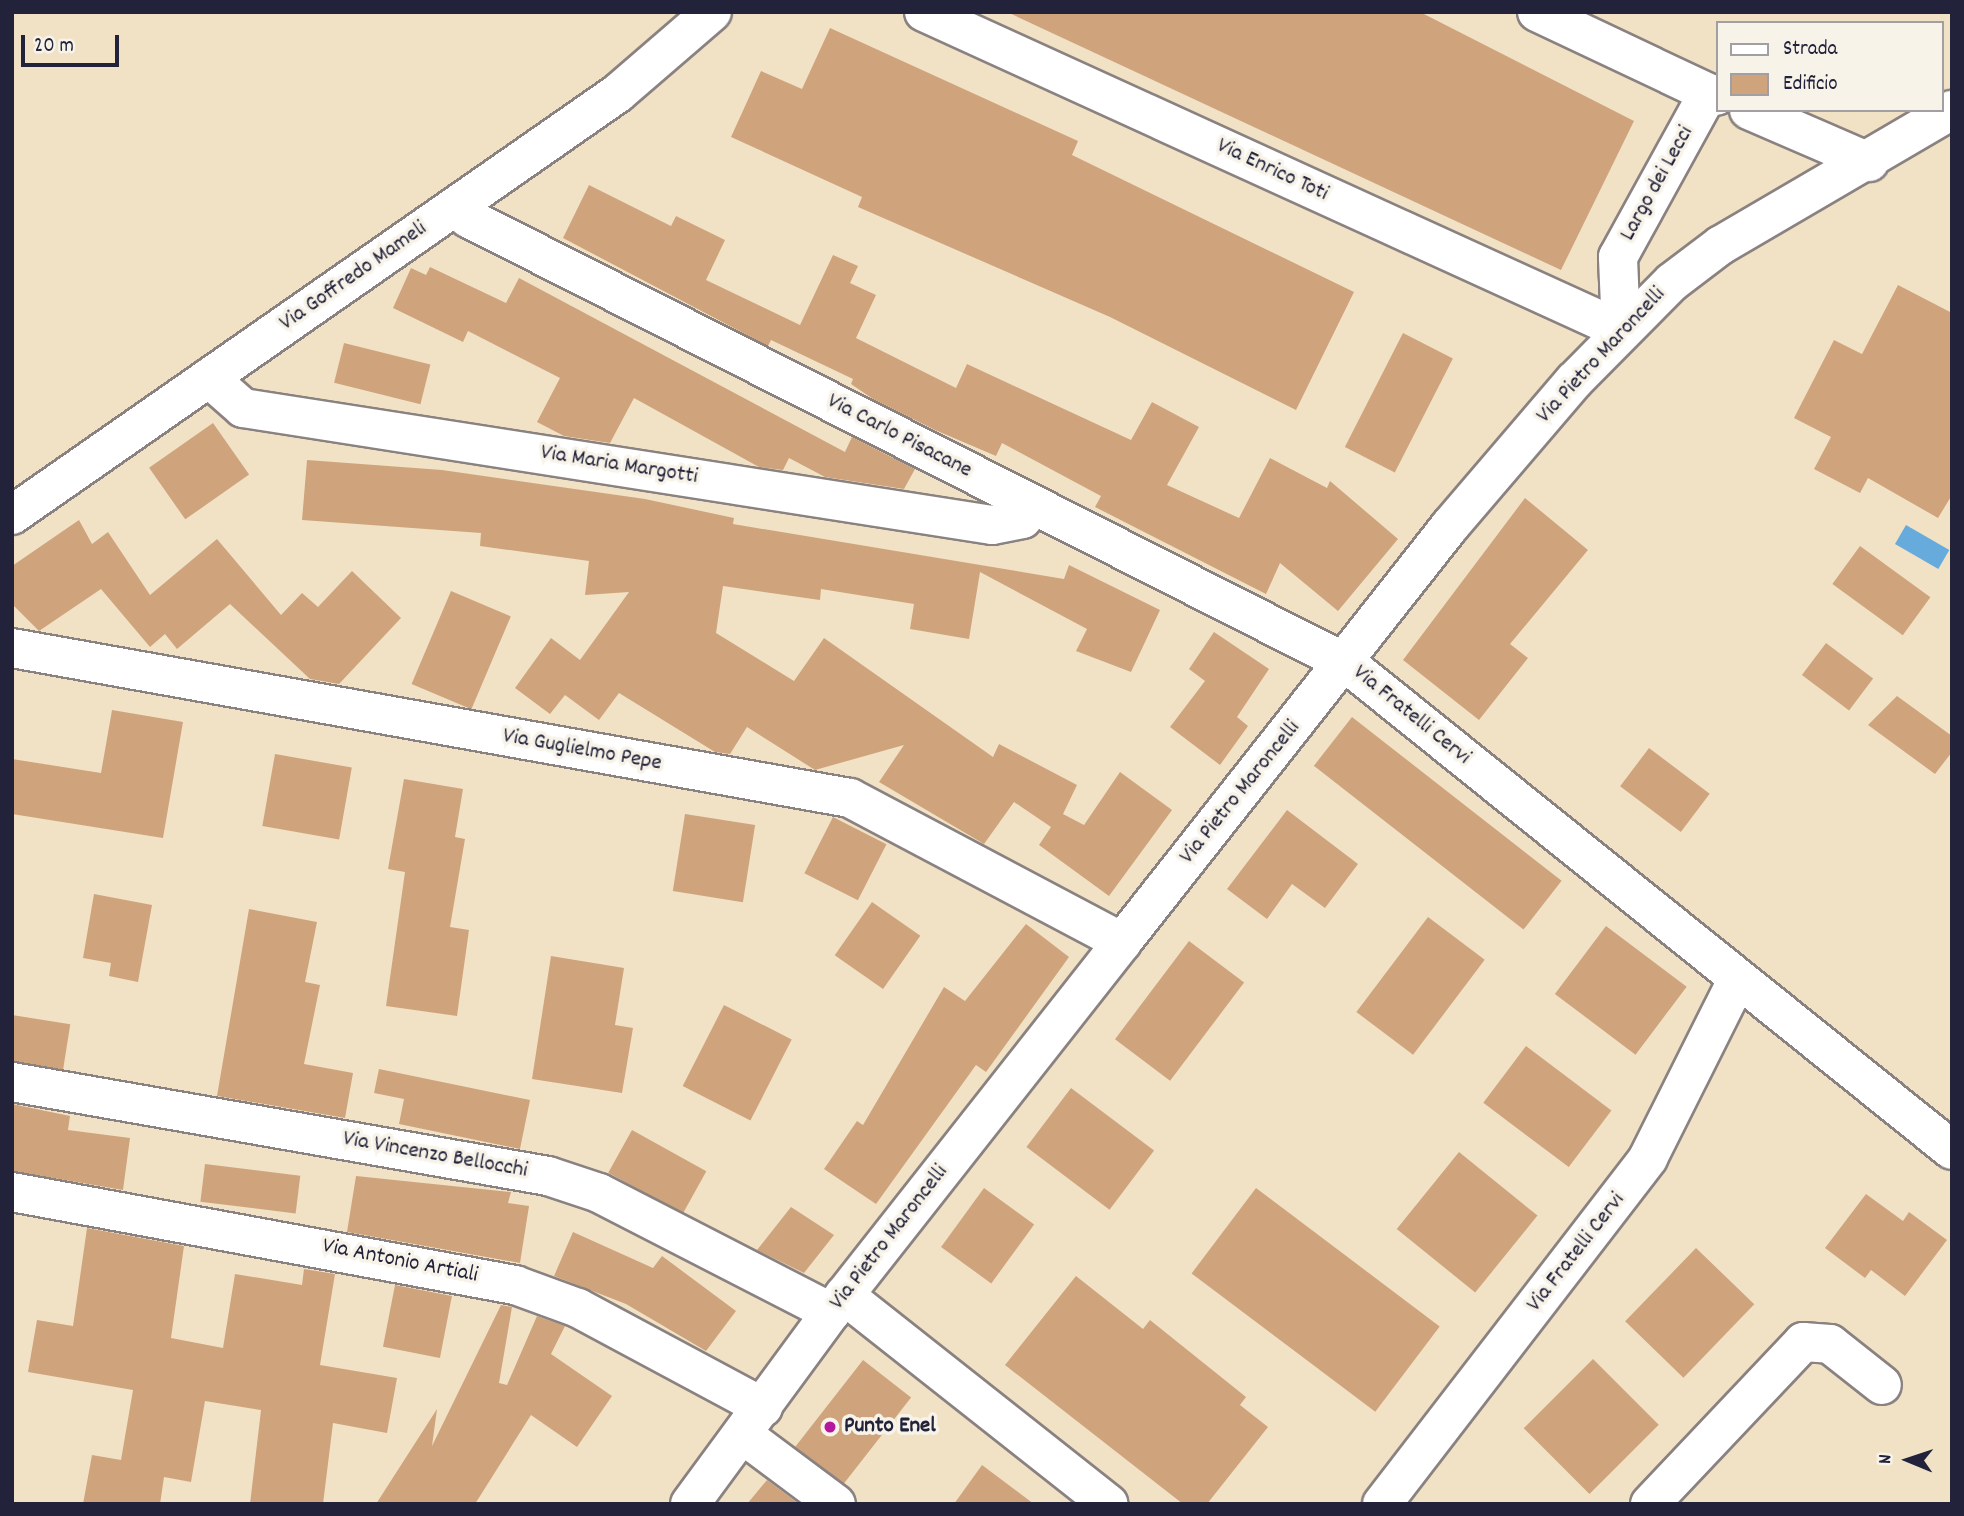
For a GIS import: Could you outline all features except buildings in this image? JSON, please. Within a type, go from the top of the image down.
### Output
[{"type":"street","name":"Via Goffredo Mameli","points":[[12,515],[459,204],[702,23],[736,12]]},
{"type":"street","name":"Via Enrico Toti","points":[[924,12],[1621,330]]},
{"type":"street","points":[[1537,12],[1713,94]]},
{"type":"street","name":"Largo dei Lecci","points":[[1621,330],[1618,257],[1713,94]]},
{"type":"street","name":"Via Pietro Maroncelli","points":[[690,1504],[838,1303],[1346,663],[1450,526],[1621,330],[1721,245],[1869,162],[1952,110]]},
{"type":"street","points":[[1754,112],[1869,162]]},
{"type":"street","name":"Via Carlo Pisacane","points":[[459,204],[468,218],[1346,663]]},
{"type":"street","name":"Via Maria Margotti","points":[[209,378],[243,408],[979,523],[1017,521],[1035,506]]},
{"type":"street","name":"Via Guglielmo Pepe","points":[[12,649],[850,798],[1122,942]]},
{"type":"street","name":"Via Fratelli Cervi","points":[[1346,663],[1952,1150]]},
{"type":"street","name":"Via Fratelli Cervi","points":[[1382,1504],[1648,1158],[1737,979]]},
{"type":"street","name":"Via Vincenzo Bellocchi","points":[[12,1082],[548,1176],[599,1193],[838,1303],[1109,1504]]},
{"type":"street","name":"Via Antonio Artiali","points":[[12,1192],[515,1285],[578,1308],[752,1421]]},
{"type":"street","points":[[1650,1504],[1803,1342],[1830,1343],[1882,1385]]},
{"type":"street","points":[[752,1421],[836,1504]]},
{"type":"water","points":[[1906,525],[1949,550],[1938,569],[1895,544]]},
{"type":"place","name":"Punto Enel","points":[[830,1427]]}]
